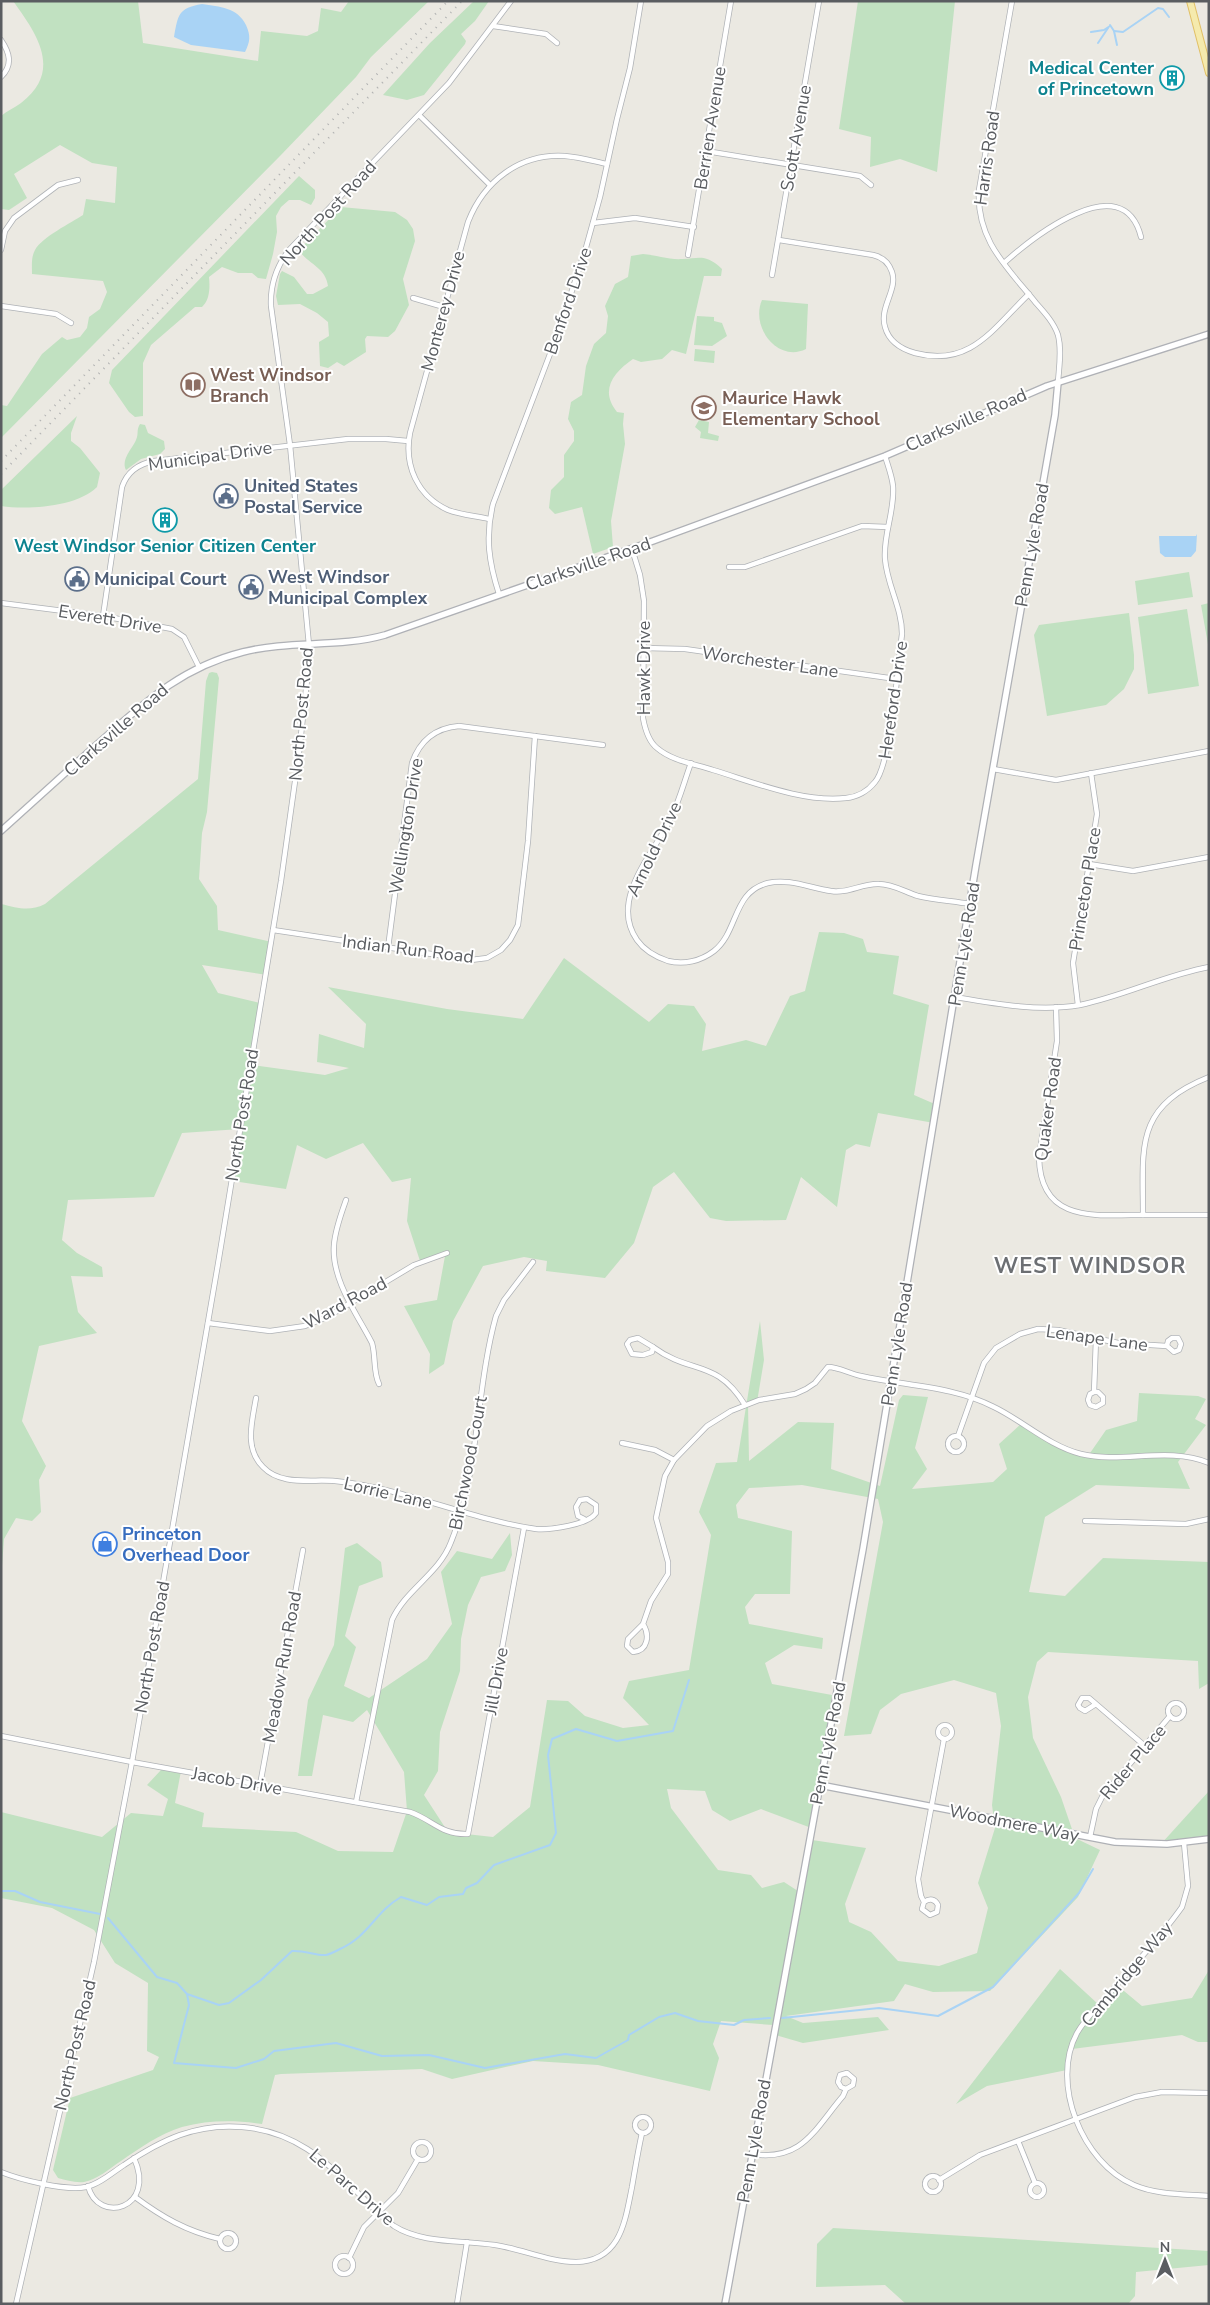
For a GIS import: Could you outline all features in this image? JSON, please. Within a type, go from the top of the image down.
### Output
[{"type":"main road","points":[[1190,1],[1209,73]]},
{"type":"street","name":"North Post Road","points":[[16,2304],[94,1962],[132,1762],[208,1323],[273,930],[299,753],[307,680],[308,645],[290,445],[271,306],[272,286],[276,271],[289,250],[419,115],[463,66],[512,1]]},
{"type":"street","name":"Benford Drive","points":[[499,594],[489,560],[489,519],[558,333],[593,223],[630,68],[641,1]]},
{"type":"street","name":"Berrien Avenue","points":[[688,255],[731,1]]},
{"type":"street","name":"Scott Avenue","points":[[772,275],[820,1]]},
{"type":"street","name":"Harris Road","points":[[1012,1],[978,201],[984,233],[995,252],[1051,321],[1058,336],[1060,353],[1058,382]]},
{"type":"street","points":[[493,26],[550,35],[557,43]]},
{"type":"street","points":[[1,40],[8,51],[10,59],[7,69],[1,77]]},
{"type":"street","points":[[419,115],[490,185]]},
{"type":"street","points":[[706,152],[860,176],[871,184]]},
{"type":"street","name":"Monterey Drive","points":[[489,519],[457,513],[431,499],[419,486],[411,469],[408,441],[468,222],[476,203],[490,185],[516,166],[544,157],[567,156],[607,164]]},
{"type":"street","points":[[1,250],[8,225],[15,217],[59,184],[78,180]]},
{"type":"street","points":[[1004,263],[1053,224],[1073,214],[1095,208],[1114,208],[1127,214],[1137,226],[1141,237]]},
{"type":"street","points":[[593,223],[635,218],[694,227]]},
{"type":"street","points":[[779,240],[882,258],[890,267],[893,278],[884,309],[885,329],[896,345],[918,354],[949,355],[979,343],[995,330],[1029,294]]},
{"type":"street","points":[[412,298],[444,307]]},
{"type":"street","points":[[1,306],[56,314],[71,323]]},
{"type":"street","name":"Clarksville Road","points":[[1,831],[148,699],[177,679],[199,667],[246,651],[370,640],[632,549],[885,456],[1012,400],[1058,382],[1209,334]]},
{"type":"street","name":"Penn Lyle Road","points":[[725,2304],[751,2154],[864,1549],[970,904],[1055,415],[1058,382]]},
{"type":"street","name":"Municipal Drive","points":[[103,616],[122,487],[132,471],[143,464],[154,461],[290,445],[365,438],[408,441]]},
{"type":"street","name":"Hereford Drive","points":[[690,763],[786,791],[842,798],[856,796],[870,788],[883,769],[902,624],[887,570],[885,548],[893,486],[885,456]]},
{"type":"street","points":[[729,567],[745,567],[862,526],[888,527]]},
{"type":"street","name":"Hawk Drive","points":[[632,549],[642,588],[644,648],[643,718],[648,735],[656,747],[690,763]]},
{"type":"street","name":"Everett Drive","points":[[1,603],[103,616],[174,630],[184,637],[199,667]]},
{"type":"street","name":"Worchester Lane","points":[[644,648],[685,649],[896,680]]},
{"type":"street","name":"Wellington Drive","points":[[388,948],[412,763],[418,748],[435,732],[450,726],[466,726],[603,745]]},
{"type":"street","name":"Indian Run Road","points":[[273,930],[478,960],[493,955],[510,940],[518,925],[528,841],[534,736]]},
{"type":"street","points":[[993,769],[1048,779],[1064,779],[1209,751]]},
{"type":"street","name":"Arnold Drive","points":[[690,763],[672,816],[644,863],[628,904],[629,922],[635,936],[645,949],[659,957],[683,962],[708,955],[726,938],[736,911],[745,897],[758,886],[774,881],[839,892],[880,884],[918,896],[970,904]]},
{"type":"street","name":"Princeton Place","points":[[1078,1005],[1073,962],[1097,814],[1090,773]]},
{"type":"street","points":[[1089,864],[1133,870],[1209,857]]},
{"type":"street","points":[[955,997],[1016,1006],[1056,1007],[1078,1005],[1209,967]]},
{"type":"street","name":"Quaker Road","points":[[1056,1007],[1058,1041],[1038,1157],[1043,1183],[1058,1203],[1073,1212],[1089,1216],[1209,1215]]},
{"type":"street","points":[[1142,1215],[1143,1148],[1152,1120],[1171,1097],[1209,1077]]},
{"type":"street","points":[[346,1200],[335,1237],[334,1258],[338,1277],[372,1343],[379,1384]]},
{"type":"street","name":"Ward Road","points":[[208,1323],[270,1331],[293,1329],[316,1322],[414,1264],[446,1253]]},
{"type":"street","name":"Birchwood Court","points":[[356,1802],[392,1620],[402,1600],[441,1562],[451,1543],[462,1511],[496,1316],[504,1300],[533,1262]]},
{"type":"street","name":"Lenape Lane","points":[[958,1436],[984,1363],[996,1348],[1012,1337],[1028,1331],[1048,1329],[1126,1344],[1167,1346]]},
{"type":"street","points":[[653,1347],[650,1353],[636,1355],[630,1352],[627,1344],[630,1340],[638,1338],[677,1361],[707,1369],[723,1378],[735,1390],[745,1405]]},
{"type":"street","points":[[1094,1392],[1096,1339]]},
{"type":"street","points":[[643,1624],[647,1631],[647,1641],[638,1652],[630,1651],[627,1642],[643,1624],[651,1601],[668,1574],[668,1562],[656,1518],[666,1476],[674,1460],[707,1426],[745,1405],[806,1389],[815,1384],[828,1367],[862,1376],[891,1380],[971,1397],[997,1408],[1055,1444],[1078,1453],[1103,1457],[1178,1455],[1209,1463]]},
{"type":"street","name":"Lorrie Lane","points":[[256,1398],[251,1442],[255,1456],[270,1474],[286,1480],[335,1481],[363,1486],[524,1528],[559,1528],[584,1519]]},
{"type":"street","points":[[622,1443],[655,1450],[674,1460]]},
{"type":"street","points":[[587,1499],[594,1502],[597,1509],[594,1516],[584,1519],[578,1516],[576,1507],[580,1500],[587,1499]]},
{"type":"street","points":[[1085,1521],[1186,1524],[1209,1519]]},
{"type":"street","name":"Jill Drive","points":[[468,1834],[524,1528]]},
{"type":"street","name":"Meadow Run Road","points":[[260,1785],[303,1550]]},
{"type":"street","points":[[1096,1704],[1145,1746]]},
{"type":"street","name":"Rider Place","points":[[1090,1837],[1096,1809],[1102,1797],[1170,1716]]},
{"type":"street","name":"Jacob Drive","points":[[1,1736],[132,1762],[410,1812],[446,1832],[468,1834]]},
{"type":"street","points":[[924,1902],[919,1887],[919,1870],[944,1739]]},
{"type":"street","name":"Woodmere Way","points":[[820,1785],[1090,1837],[1136,1844],[1184,1843],[1209,1839]]},
{"type":"street","name":"Cambridge Way","points":[[1184,1843],[1188,1886],[1182,1908],[1083,2024],[1072,2044],[1067,2063],[1067,2084],[1083,2136],[1095,2156],[1122,2179],[1154,2192],[1209,2196]]},
{"type":"street","points":[[751,2154],[774,2156],[797,2148],[843,2096],[846,2089]]},
{"type":"street","points":[[939,2180],[980,2155],[1148,2094],[1175,2091],[1209,2093]]},
{"type":"street","name":"Le Parc Drive","points":[[88,2186],[165,2140],[190,2131],[217,2126],[257,2129],[290,2139],[321,2157],[378,2212],[396,2227],[412,2234],[510,2248],[569,2261],[586,2261],[602,2255],[614,2244],[623,2229],[642,2133]]},
{"type":"street","points":[[1018,2141],[1035,2183]]},
{"type":"street","points":[[1,2172],[43,2184],[88,2186],[92,2199],[108,2207],[124,2205],[135,2196],[141,2180],[134,2158]]},
{"type":"street","points":[[349,2258],[360,2233],[402,2188],[418,2159]]},
{"type":"street","points":[[135,2196],[173,2224],[220,2239]]},
{"type":"street","points":[[456,2304],[467,2242]]},
{"type":"green space","points":[[13,1],[138,1],[143,43],[258,61],[261,31],[307,36],[318,31],[321,8],[341,12],[349,1],[429,1],[371,57],[356,77],[280,156],[1,438],[1,405],[7,406],[42,354],[62,337],[67,340],[80,337],[87,328],[89,317],[100,309],[107,292],[103,281],[32,274],[35,250],[50,235],[83,215],[86,199],[115,203],[117,167],[92,163],[60,145],[14,174],[27,198],[9,210],[1,209],[1,116],[21,103],[34,91],[41,78],[43,65],[42,52],[37,39]]},
{"type":"green space","points":[[474,1],[489,1],[475,21],[461,34],[466,41],[465,44],[424,95],[407,100],[383,95],[430,43]]},
{"type":"green space","points":[[858,1],[955,1],[937,172],[900,159],[870,167],[871,137],[839,129]]},
{"type":"green space","points":[[299,176],[315,190],[315,198],[311,205],[300,200],[289,200],[281,207],[276,216],[277,232],[266,279],[258,278],[252,273],[238,273],[222,267],[209,277],[209,293],[205,304],[202,307],[195,307],[151,345],[143,363],[143,416],[135,417],[129,412],[109,383],[112,370]]},
{"type":"green space","points":[[341,207],[395,212],[407,220],[413,229],[415,241],[403,279],[409,305],[395,331],[388,337],[367,336],[365,339],[366,352],[344,366],[337,362],[328,368],[320,366],[319,342],[329,336],[328,322],[317,313],[300,304],[278,305],[276,296],[282,271],[294,277],[307,294],[313,294],[328,286],[324,274],[299,250]]},
{"type":"green space","points":[[643,254],[673,259],[707,259],[722,269],[721,276],[704,276],[686,354],[672,350],[662,359],[641,362],[633,359],[620,370],[611,382],[609,396],[612,404],[617,412],[624,413],[625,444],[611,521],[613,547],[593,554],[582,507],[555,514],[549,508],[551,490],[564,477],[564,455],[574,441],[574,431],[568,419],[571,402],[582,395],[586,366],[594,344],[606,333],[608,316],[605,306],[615,284],[628,277],[631,256]]},
{"type":"green space","points":[[762,300],[808,304],[806,349],[796,352],[786,351],[777,347],[769,340],[763,331],[760,321],[759,310]]},
{"type":"green space","points":[[697,316],[714,317],[714,321],[722,323],[727,336],[712,346],[694,345]]},
{"type":"green space","points":[[695,349],[715,351],[714,363],[694,361]]},
{"type":"green space","points":[[77,416],[71,433],[71,441],[80,448],[100,473],[97,487],[77,499],[52,506],[25,508],[1,506],[1,490]]},
{"type":"green space","points":[[699,420],[709,422],[708,433],[719,436],[718,441],[700,438],[701,432],[695,427]]},
{"type":"green space","points":[[140,424],[145,425],[148,433],[164,441],[165,449],[160,454],[141,459],[126,470],[126,458],[136,440]]},
{"type":"green space","points":[[1189,572],[1193,597],[1138,605],[1135,581]]},
{"type":"green space","points":[[1209,603],[1209,650],[1201,605]]},
{"type":"green space","points":[[1187,609],[1199,686],[1148,694],[1138,617]]},
{"type":"green space","points":[[1129,613],[1134,669],[1124,689],[1106,705],[1047,716],[1034,635],[1039,625]]},
{"type":"green space","points":[[209,673],[217,673],[219,678],[207,812],[202,833],[199,879],[217,906],[218,930],[272,942],[267,975],[202,965],[218,993],[260,1003],[252,1065],[325,1075],[349,1068],[317,1062],[319,1034],[364,1048],[366,1024],[328,987],[447,1009],[523,1019],[564,958],[649,1022],[668,1004],[694,1006],[706,1024],[702,1051],[746,1040],[766,1046],[790,996],[805,991],[819,932],[844,933],[863,939],[867,952],[899,956],[893,994],[929,1005],[914,1095],[937,1105],[934,1123],[878,1113],[870,1147],[856,1144],[846,1150],[837,1207],[801,1177],[786,1220],[726,1221],[710,1218],[674,1172],[653,1187],[634,1243],[605,1278],[546,1271],[547,1261],[524,1257],[483,1266],[453,1321],[444,1364],[429,1374],[430,1354],[404,1306],[437,1300],[445,1256],[420,1261],[407,1221],[411,1178],[392,1182],[363,1143],[326,1159],[297,1145],[286,1189],[233,1181],[240,1129],[182,1133],[154,1197],[68,1200],[62,1240],[77,1253],[102,1267],[103,1277],[71,1276],[78,1312],[97,1333],[39,1346],[22,1421],[46,1466],[39,1480],[41,1512],[32,1521],[16,1518],[4,1539],[1,1579],[1,904],[29,909],[45,904],[198,779],[206,681]]},
{"type":"green space","points":[[760,1321],[764,1360],[757,1402],[748,1404],[749,1461],[798,1422],[834,1423],[831,1469],[880,1486],[899,1400],[903,1395],[928,1397],[915,1448],[927,1469],[912,1489],[993,1482],[1007,1469],[999,1444],[1022,1423],[1057,1445],[1088,1456],[1106,1430],[1137,1421],[1139,1393],[1198,1396],[1206,1399],[1195,1419],[1206,1425],[1178,1462],[1190,1489],[1096,1485],[1045,1517],[1029,1592],[1065,1596],[1103,1558],[1209,1562],[1209,1683],[1199,1689],[1198,1661],[1048,1652],[1037,1662],[1028,1697],[1033,1738],[1061,1797],[1075,1838],[1100,1850],[1078,1897],[990,1991],[933,1992],[905,1984],[894,2001],[786,2016],[803,2023],[878,2017],[889,2030],[803,2043],[772,2034],[773,2025],[721,2021],[713,2044],[719,2058],[710,2091],[598,2065],[533,2061],[452,2079],[422,2069],[275,2075],[262,2124],[222,2121],[182,2127],[165,2133],[94,2179],[81,2182],[58,2178],[53,2170],[70,2098],[153,2070],[159,2057],[147,2051],[148,1983],[115,1963],[94,1930],[52,1908],[1,1898],[1,1812],[102,1837],[131,1813],[163,1816],[168,1799],[147,1785],[161,1770],[181,1771],[175,1803],[204,1813],[202,1827],[296,1832],[338,1851],[393,1852],[407,1811],[404,1772],[367,1710],[353,1722],[323,1715],[312,1776],[298,1776],[308,1700],[334,1645],[345,1548],[357,1543],[381,1562],[383,1577],[359,1586],[345,1636],[356,1647],[344,1686],[369,1698],[427,1659],[452,1624],[441,1572],[457,1551],[492,1559],[510,1533],[512,1555],[505,1571],[481,1577],[468,1605],[461,1639],[460,1671],[440,1732],[438,1771],[424,1795],[448,1832],[493,1837],[530,1807],[547,1700],[568,1701],[585,1716],[623,1728],[649,1725],[623,1698],[629,1681],[689,1670],[711,1535],[699,1512],[716,1463],[737,1462]],"holes":[[[802,1485],[878,1499],[883,1522],[844,1736],[871,1734],[880,1710],[901,1694],[954,1680],[996,1693],[1001,1726],[992,1805],[995,1828],[978,1883],[988,1908],[977,1953],[939,1966],[898,1961],[871,1932],[849,1922],[845,1904],[866,1848],[812,1840],[801,1893],[784,1882],[762,1888],[751,1875],[718,1870],[671,1808],[667,1789],[705,1791],[712,1810],[730,1821],[761,1809],[814,1829],[832,1695],[772,1684],[765,1663],[794,1645],[822,1649],[823,1638],[749,1624],[745,1607],[755,1594],[790,1594],[792,1531],[738,1518],[736,1505],[749,1488]]]},
{"type":"green space","points":[[1209,1791],[1209,1838],[1161,1844]]},
{"type":"green space","points":[[1060,1969],[1098,2004],[1118,1986],[1142,2006],[1192,1998],[1209,1970],[1209,2042],[1198,2042],[1182,2035],[1072,2049],[1067,2070],[987,2086],[956,2104]]},
{"type":"green space","points":[[833,2228],[1209,2251],[1209,2265],[1136,2272],[1135,2296],[1128,2304],[906,2304],[885,2285],[816,2287],[817,2244]]},
{"type":"water","points":[[202,4],[233,11],[242,19],[249,32],[249,42],[245,52],[191,45],[174,37],[180,14],[188,8]]},
{"type":"water","points":[[1197,534],[1196,551],[1191,557],[1165,557],[1160,553],[1159,536],[1196,536]]},
{"type":"waterway","points":[[1114,31],[1123,32],[1158,8],[1163,9],[1169,17]]},
{"type":"waterway","points":[[1110,25],[1114,31],[1117,45]]},
{"type":"waterway","points":[[1091,32],[1104,30],[1110,26]]},
{"type":"waterway","points":[[1098,43],[1108,28]]},
{"type":"waterway","points":[[108,1918],[157,1977],[177,1983],[187,1994],[219,2005],[229,2003],[261,1980],[292,1951],[326,1955],[350,1944],[392,1903],[401,1897],[427,1905],[439,1897],[463,1894],[466,1888],[477,1883],[494,1865],[550,1845],[556,1833],[548,1755],[552,1739],[576,1729],[617,1741],[673,1731],[689,1680]]},
{"type":"waterway","points":[[782,2018],[879,2008],[938,2016],[993,1987],[1079,1893],[1093,1869]]},
{"type":"waterway","points":[[1,1891],[15,1891],[40,1902],[100,1914]]},
{"type":"waterway","points":[[187,1994],[189,2005],[174,2063],[236,2068],[264,2059],[274,2051],[336,2043],[382,2056],[429,2055],[485,2068],[565,2054],[596,2058],[628,2040],[629,2035],[659,2017],[675,2013],[698,2021],[734,2025],[744,2020],[770,2018]]},
{"type":"railway","points":[[1,461],[448,1]]},
{"type":"railway","points":[[1,474],[462,1]]},
{"type":"place","name":"Medical Center of Princetown","points":[[1172,78]]},
{"type":"place","name":"West Windsor Branch","points":[[193,385]]},
{"type":"place","name":"Maurice Hawk Elementary School","points":[[704,408]]},
{"type":"place","name":"United States Postal Service","points":[[226,496]]},
{"type":"place","name":"West Windsor Senior Citizen Center","points":[[165,520]]},
{"type":"place","name":"Municipal Court","points":[[77,579]]},
{"type":"place","name":"West Windsor Municipal Complex","points":[[251,587]]},
{"type":"place","name":"Princeton Overhead Door","points":[[105,1544]]},
{"type":"district","name":"WEST WINDSOR","points":[[1090,1266]]}]
